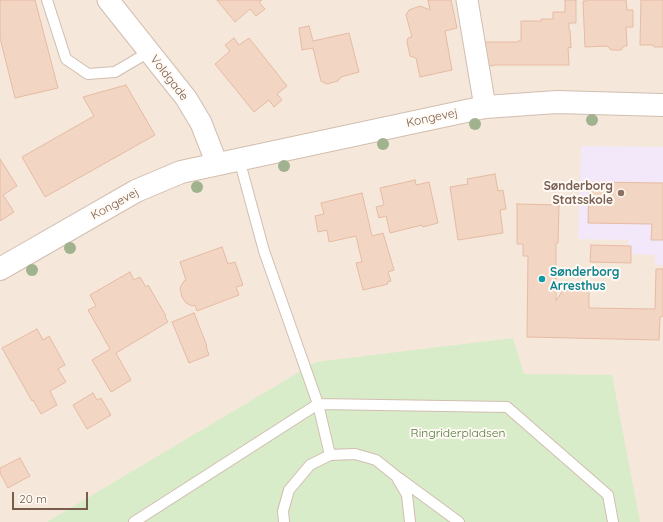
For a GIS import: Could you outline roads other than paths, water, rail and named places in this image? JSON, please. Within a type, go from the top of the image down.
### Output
[{"type":"street","name":"Voldgade","points":[[108,0],[186,98],[201,123],[217,164]]},
{"type":"street","points":[[467,0],[485,107]]},
{"type":"street","name":"Kongevej","points":[[0,269],[136,191],[181,172],[485,107],[557,102],[663,105]]},
{"type":"lane","points":[[48,0],[66,59],[88,74],[115,72],[149,52]]},
{"type":"lane","points":[[239,159],[264,251],[318,404],[330,455]]},
{"type":"lane","points":[[134,522],[318,404],[507,407],[608,495],[613,522]]},
{"type":"lane","points":[[284,522],[283,511],[289,490],[310,465],[330,455],[355,454],[376,460],[459,522]]},
{"type":"lane","points":[[396,476],[407,495],[410,522]]},
{"type":"place","name":"Sønderborg Statsskole","points":[[621,193]]},
{"type":"place","name":"Sønderborg Arresthus","points":[[542,279]]},
{"type":"park label","name":"Ringriderpladsen","points":[[458,433]]}]
